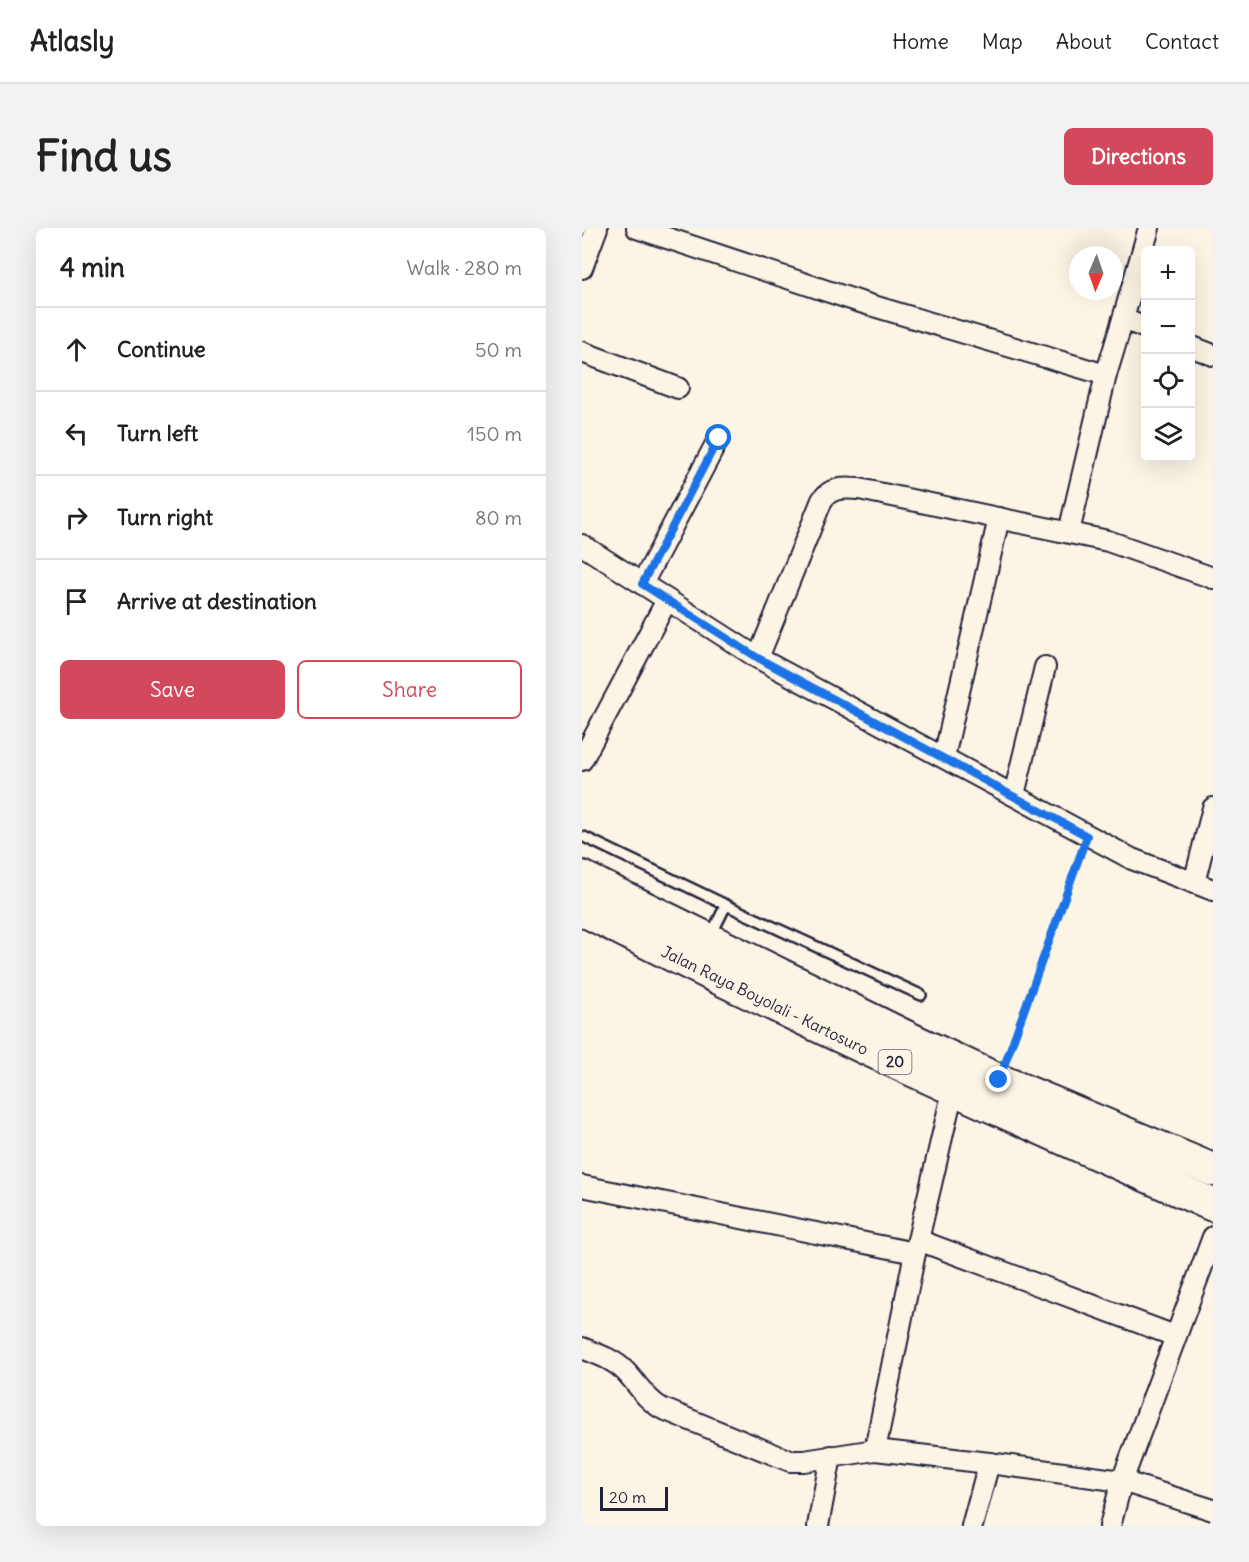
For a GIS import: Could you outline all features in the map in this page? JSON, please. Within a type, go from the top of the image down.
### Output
[{"type":"highway","name":"Jalan Raya Boyolali - Kartosuro","points":[[582,877],[703,954],[953,1090],[1213,1205]]},
{"type":"highway","name":"Jalan Raya Boyolali - Kartosuro","points":[[582,909],[703,954],[906,1036],[999,1080],[1213,1170]]},
{"type":"street","points":[[582,268],[597,228]]},
{"type":"street","points":[[637,228],[860,302],[1106,375]]},
{"type":"street","points":[[1069,532],[1106,375],[1149,228]]},
{"type":"street","points":[[1123,319],[1141,326]]},
{"type":"street","points":[[1195,348],[1213,355]]},
{"type":"street","points":[[582,352],[678,388]]},
{"type":"street","points":[[642,584],[719,438]]},
{"type":"street","points":[[758,658],[822,500],[827,493],[839,489],[859,489],[1069,532],[1136,549],[1213,578]]},
{"type":"street","points":[[944,757],[999,518]]},
{"type":"street","points":[[582,545],[758,658],[1132,859],[1213,890]]},
{"type":"street","points":[[582,760],[667,600]]},
{"type":"street","points":[[1014,795],[1045,667]]},
{"type":"street","points":[[1194,883],[1213,808]]},
{"type":"street","points":[[875,1450],[916,1247],[953,1090]]},
{"type":"street","points":[[582,1186],[916,1247],[1175,1336]]},
{"type":"street","points":[[1110,1526],[1122,1482],[1213,1237]]},
{"type":"street","points":[[582,1348],[607,1358],[623,1369],[646,1398],[662,1408],[790,1461],[797,1462],[875,1450],[989,1463],[1122,1482],[1213,1510]]},
{"type":"street","points":[[818,1526],[831,1456]]},
{"type":"street","points":[[972,1526],[989,1463]]},
{"type":"lane","points":[[584,837],[921,995]]},
{"type":"lane","points":[[703,954],[726,905]]},
{"type":"path","points":[[999,1080],[1087,836]]},
{"type":"route","points":[[719,438],[642,584],[758,658],[1087,836],[999,1080]]}]
